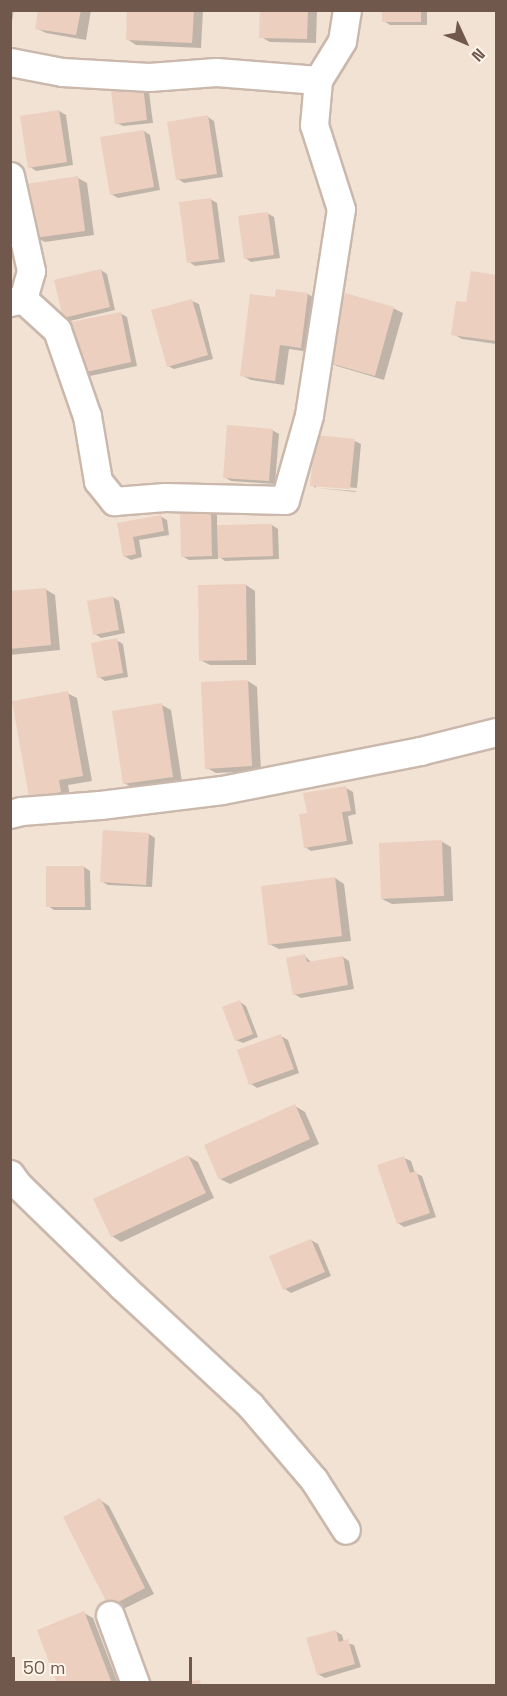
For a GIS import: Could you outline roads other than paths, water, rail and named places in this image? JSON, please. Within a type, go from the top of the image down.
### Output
[{"type":"street","points":[[10,176],[32,271],[17,301],[57,330],[87,416],[98,481],[114,501],[165,497],[285,500],[309,415],[341,209],[314,125],[318,80],[342,41],[347,10]]},
{"type":"street","points":[[10,62],[62,72],[149,77],[216,72],[318,80]]},
{"type":"street","points":[[10,814],[222,790],[420,751],[496,732]]},
{"type":"street","points":[[10,1174],[18,1185],[123,1287],[250,1405],[314,1480],[346,1530]]},
{"type":"street","points":[[110,1615],[136,1686]]}]
